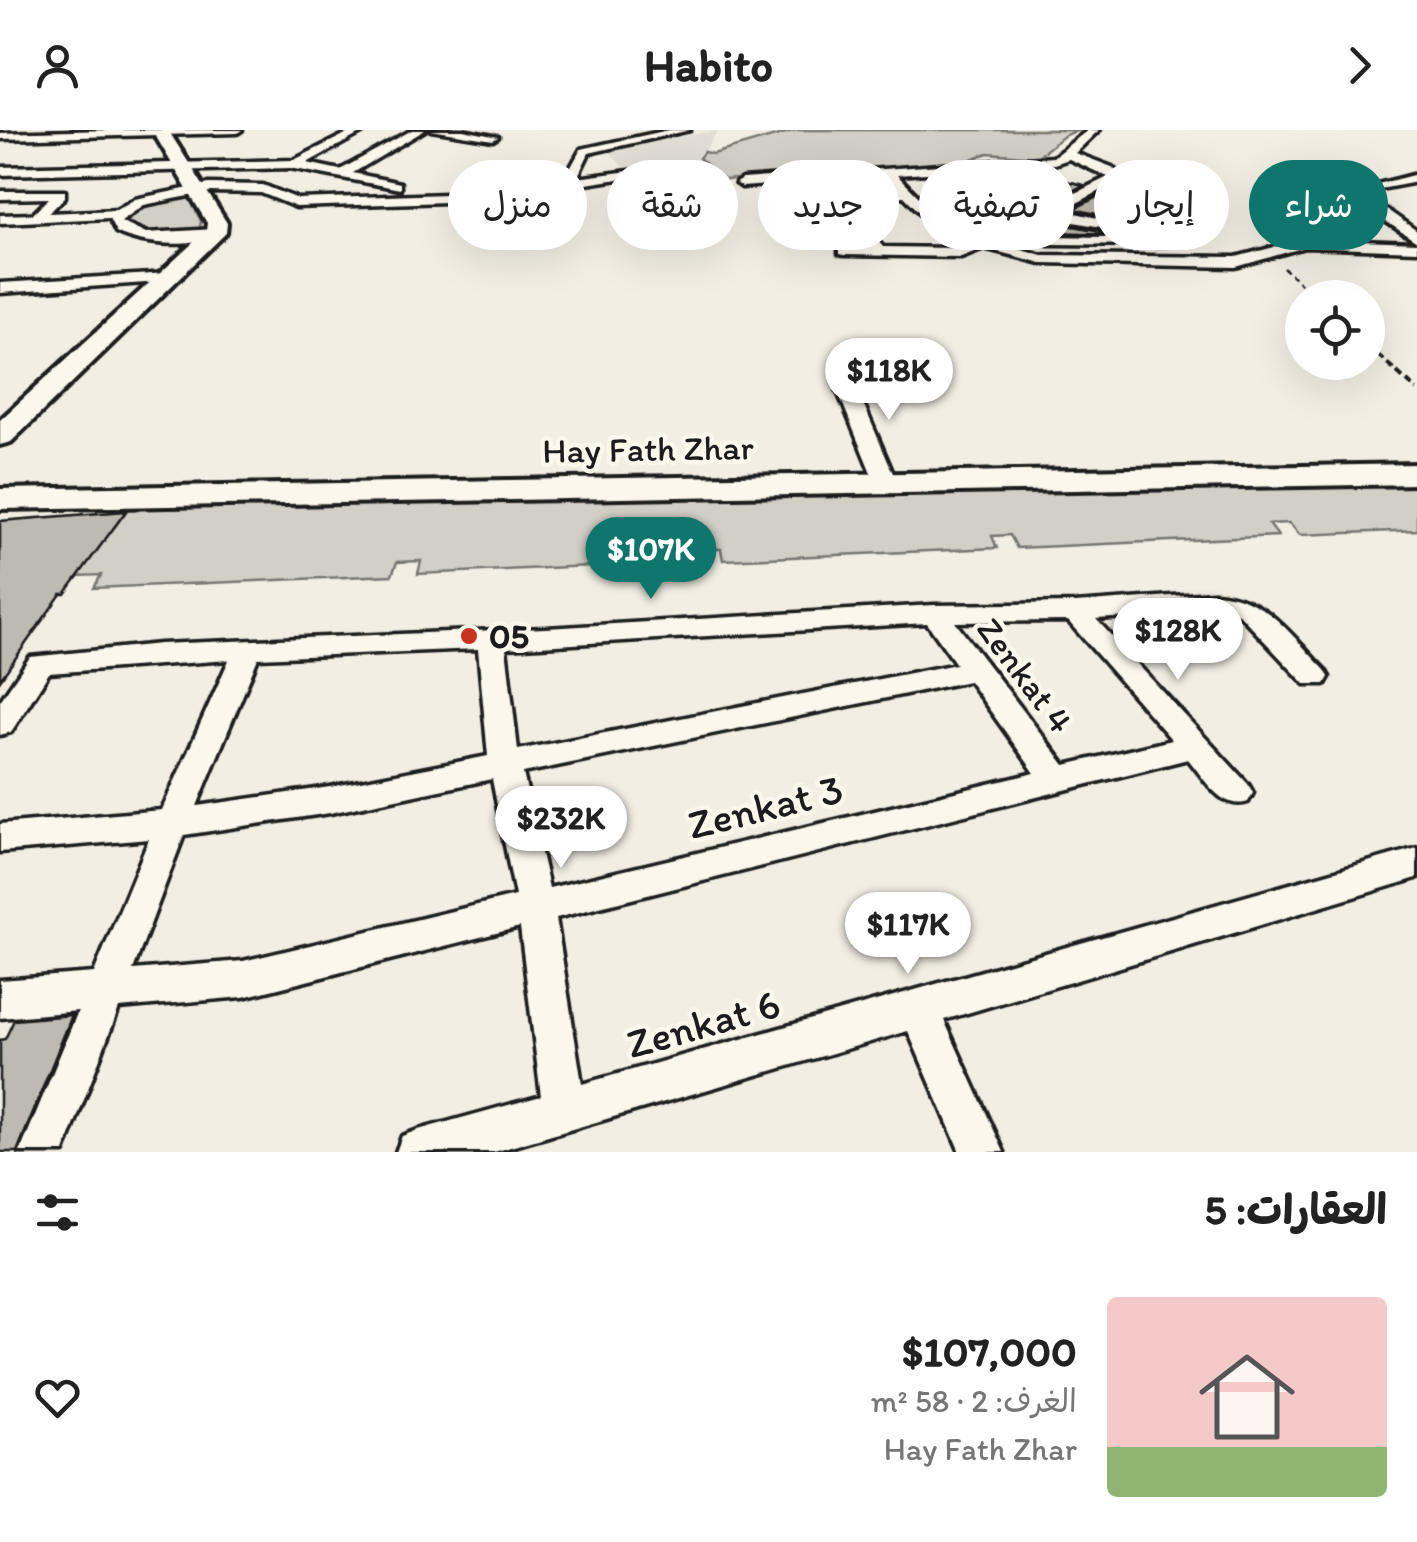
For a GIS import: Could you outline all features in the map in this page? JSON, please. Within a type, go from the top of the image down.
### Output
[{"type":"street","points":[[0,136],[237,130]]},
{"type":"street","points":[[254,188],[362,130]]},
{"type":"street","points":[[344,173],[420,130]]},
{"type":"street","points":[[436,130],[493,133]]},
{"type":"street","points":[[580,160],[585,151],[685,130]]},
{"type":"street","points":[[1047,160],[1068,154],[1094,130]]},
{"type":"street","points":[[0,436],[216,234],[217,223],[161,131]]},
{"type":"street","points":[[84,148],[108,132]]},
{"type":"street","points":[[0,148],[22,133]]},
{"type":"street","points":[[0,148],[103,148],[104,167]]},
{"type":"street","points":[[1068,154],[1094,166]]},
{"type":"street","points":[[4,166],[26,157]]},
{"type":"street","points":[[54,169],[69,158]]},
{"type":"street","points":[[4,166],[36,170],[295,164],[396,186]]},
{"type":"street","points":[[1417,178],[1387,184],[1417,197]]},
{"type":"street","points":[[280,196],[376,180]]},
{"type":"street","points":[[742,183],[758,182]]},
{"type":"street","points":[[899,184],[966,252]]},
{"type":"street","points":[[0,219],[119,214],[150,199],[198,189],[254,188],[296,203],[448,198]]},
{"type":"street","points":[[879,252],[829,199],[907,192]]},
{"type":"street","points":[[0,195],[60,194],[37,218]]},
{"type":"street","points":[[119,214],[114,221],[118,228],[138,236],[216,234]]},
{"type":"street","points":[[1388,217],[1417,238]]},
{"type":"street","points":[[1388,246],[1417,247]]},
{"type":"street","points":[[844,251],[970,250]]},
{"type":"street","points":[[1007,250],[1041,259],[1254,261],[1280,250]]},
{"type":"street","points":[[1210,250],[1254,261]]},
{"type":"street","points":[[0,288],[170,278]]},
{"type":"street","points":[[844,382],[887,484]]},
{"type":"street","name":"Hay Fath Zhar","points":[[0,499],[1417,474]]},
{"type":"street","points":[[0,724],[40,664],[160,653],[934,614],[1075,612],[1214,601],[1236,603],[1250,610],[1315,676]]},
{"type":"street","points":[[1075,612],[1237,793]]},
{"type":"street","name":"Zenkat 4","points":[[934,614],[1057,779]]},
{"type":"street","points":[[491,639],[505,763],[536,909],[565,1112]]},
{"type":"street","points":[[42,1152],[172,823],[203,760],[247,650]]},
{"type":"street","points":[[0,838],[172,823],[330,800],[974,670]]},
{"type":"street","name":"Zenkat 3","points":[[0,999],[243,980],[1196,746]]},
{"type":"street","name":"Zenkat 6","points":[[418,1152],[1410,872]]},
{"type":"street","points":[[920,1010],[982,1152]]},
{"type":"path","points":[[738,186],[742,183]]},
{"type":"path","points":[[1254,261],[1289,271],[1298,280]]},
{"type":"path","points":[[1385,361],[1417,390]]},
{"type":"shaded area","points":[[719,130],[701,160],[617,160],[608,150]]},
{"type":"shaded area","points":[[796,130],[1077,131],[1065,135],[1037,157],[988,153],[968,160],[919,160],[919,166],[899,167],[899,160],[758,160],[758,178],[738,179],[738,160],[699,158],[704,152],[713,154]]},
{"type":"shaded area","points":[[188,195],[201,221],[199,232],[153,232],[128,223],[144,205]]},
{"type":"shaded area","points":[[1417,483],[1417,530],[1300,535],[1289,523],[1269,524],[1278,536],[1017,548],[1010,535],[992,536],[997,548],[723,560],[721,549],[699,549],[700,561],[418,574],[421,561],[397,562],[392,575],[94,588],[101,575],[78,576],[128,509]]},
{"type":"building","points":[[1094,199],[1094,214],[1074,209]]},
{"type":"building","points":[[1074,226],[1094,230],[1094,233],[1074,233]]},
{"type":"building","points":[[126,511],[65,594],[61,594],[0,680],[0,521]]},
{"type":"building","points":[[72,1015],[17,1152],[0,1152],[0,1040],[5,1039],[14,1020]]},
{"type":"place","name":"05","points":[[469,636]]}]
